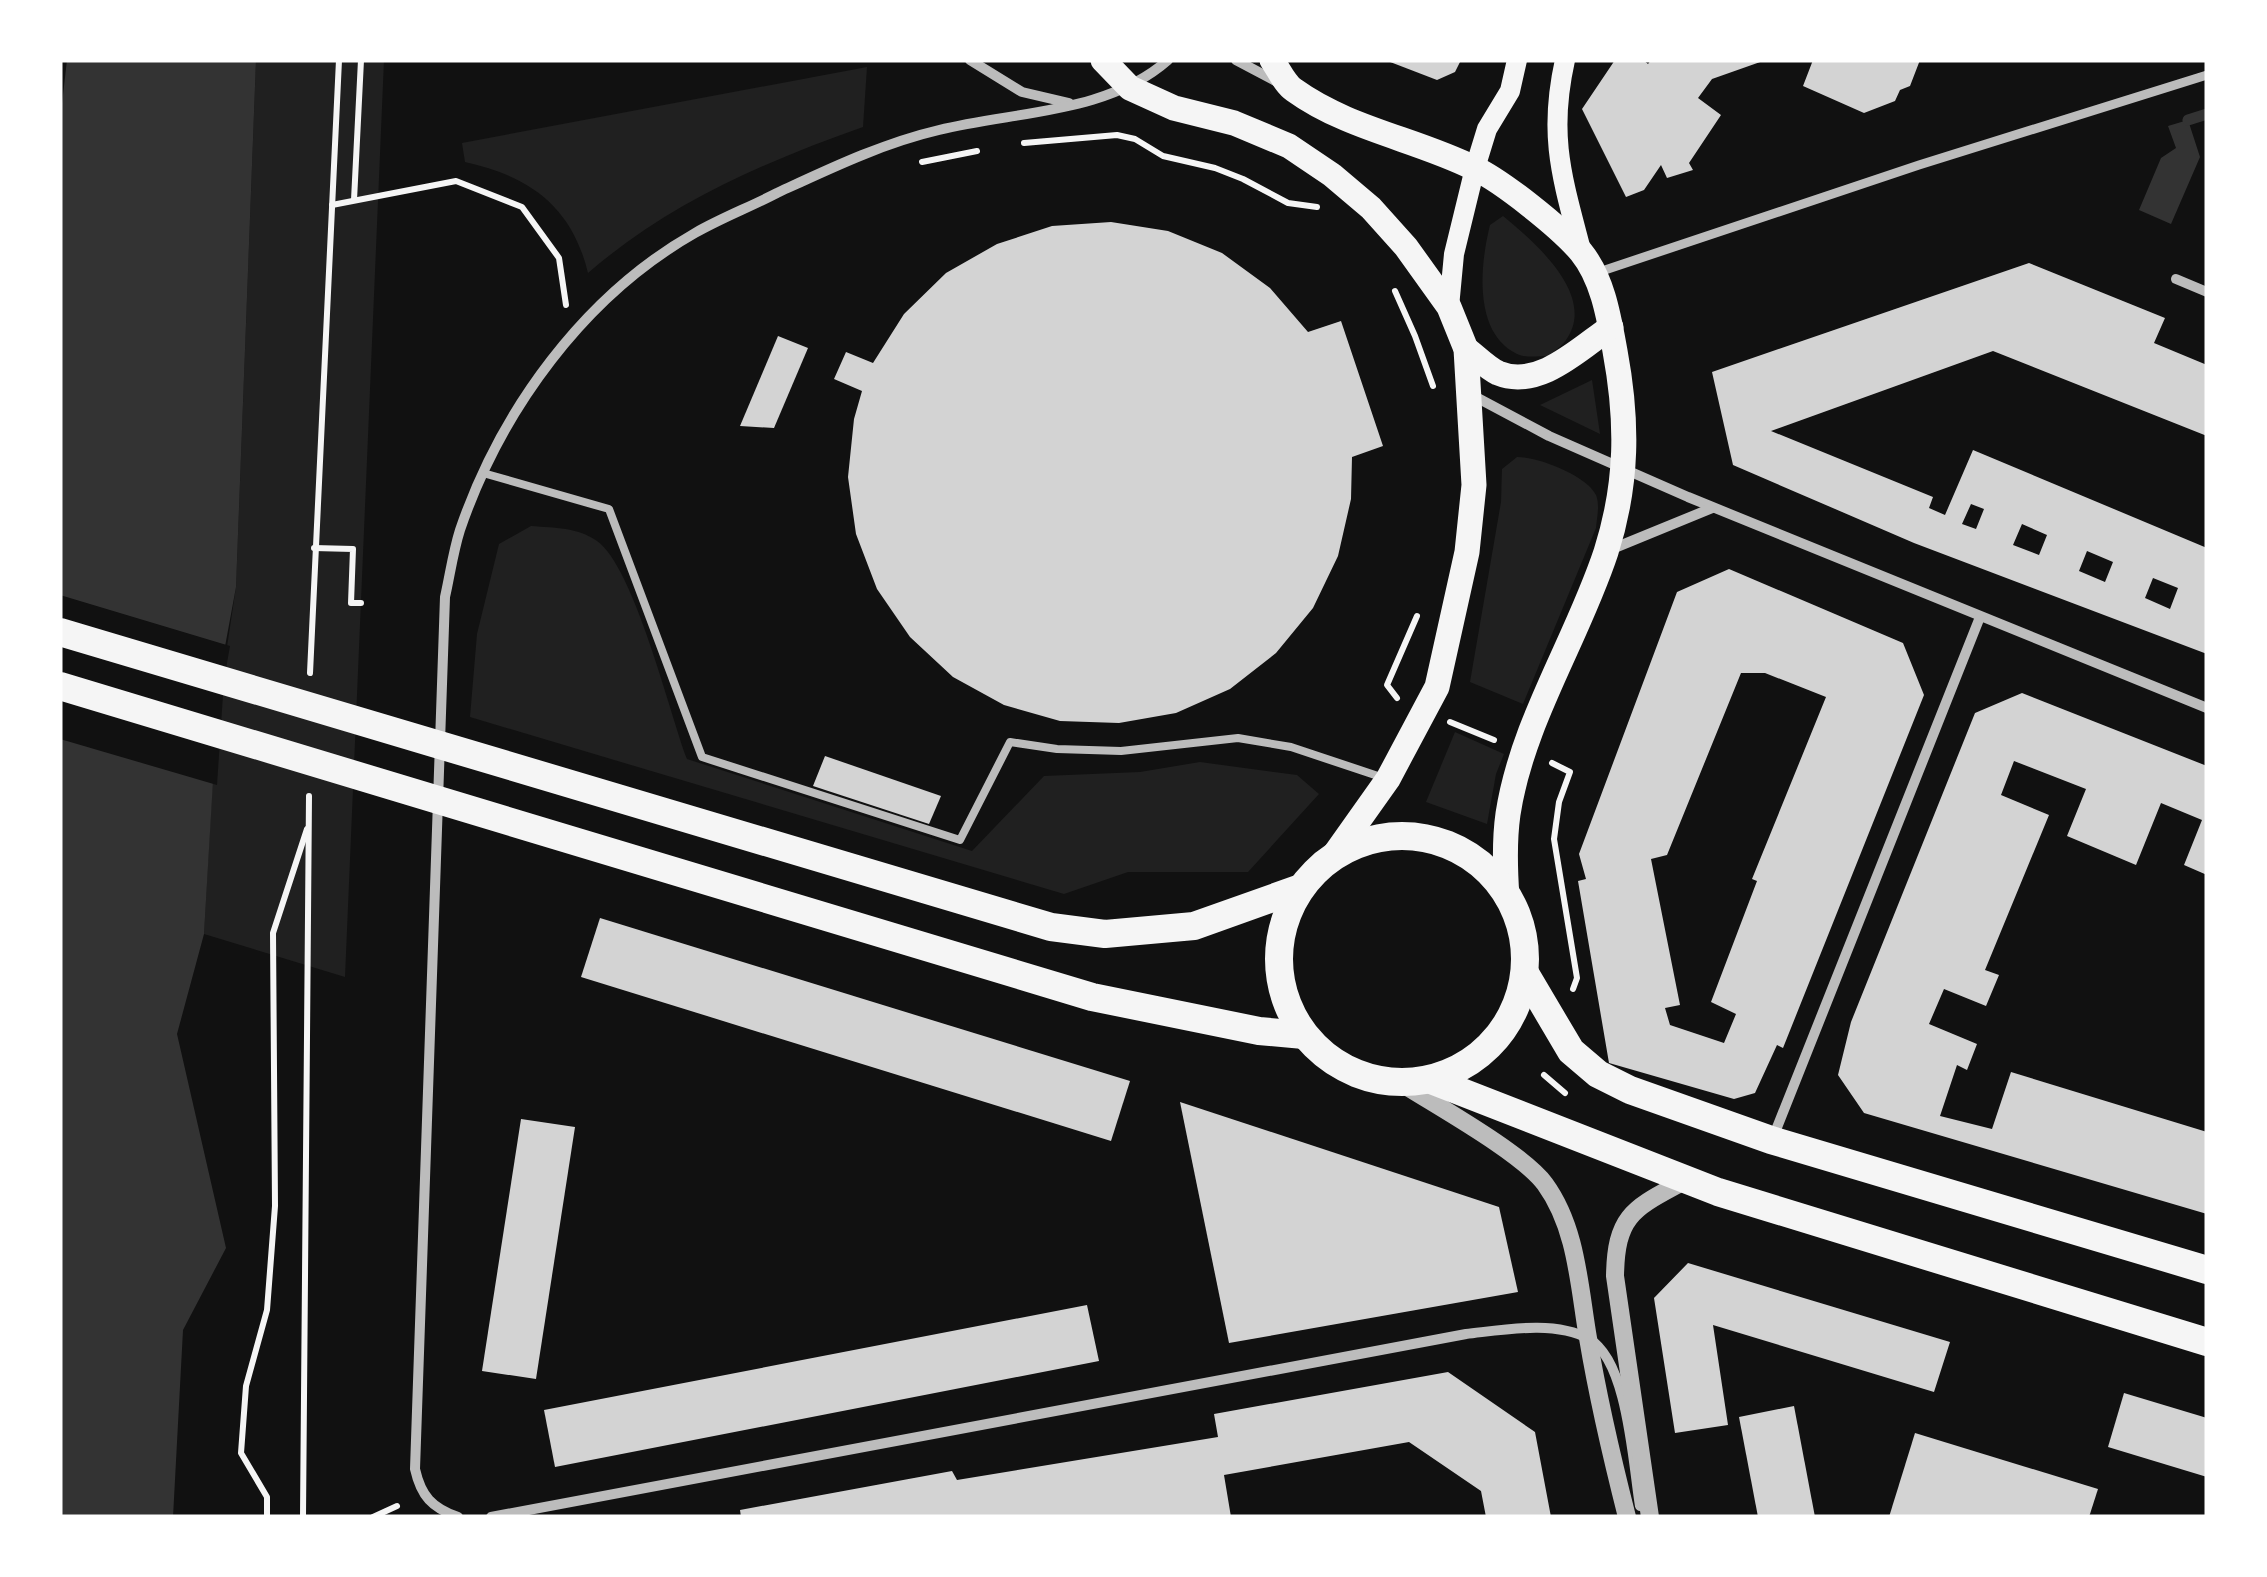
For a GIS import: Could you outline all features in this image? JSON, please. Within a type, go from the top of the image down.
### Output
[{"type":"highway","points":[[60,632],[1051,926],[1105,934],[1194,926],[1298,888]]},
{"type":"highway","points":[[60,686],[1092,997],[1260,1031],[1304,1034]]},
{"type":"highway","points":[[1388,835],[1430,839],[1450,844],[1481,862],[1507,897],[1524,936],[1526,975],[1511,1016],[1492,1044],[1465,1066],[1431,1080],[1401,1083],[1366,1077],[1330,1062],[1304,1034],[1287,1002],[1280,966],[1283,927],[1298,888],[1313,870],[1369,840],[1388,835]]},
{"type":"highway","points":[[1526,975],[1571,1052],[1598,1074],[1630,1090],[1771,1140],[2207,1270]]},
{"type":"highway","points":[[1431,1080],[1686,1180],[2207,1342]]},
{"type":"main road","points":[[1103,60],[1130,88],[1174,108],[1234,123],[1289,146],[1332,175],[1371,208],[1406,248],[1448,307],[1466,349],[1474,484],[1467,552],[1437,688],[1388,779],[1332,858]]},
{"type":"main road","points":[[1272,60],[1291,88],[1362,126],[1476,168],[1509,189],[1587,263]]},
{"type":"main road","points":[[1448,307],[1454,254],[1476,168],[1487,129],[1510,91],[1517,60]]},
{"type":"main road","points":[[1507,897],[1504,859],[1508,812],[1524,752],[1606,551],[1624,469],[1626,433],[1611,327],[1606,304],[1587,263],[1557,158],[1556,100],[1564,60]]},
{"type":"main road","points":[[1466,349],[1498,372],[1520,376],[1557,367],[1611,327]]},
{"type":"street","points":[[970,60],[1022,92],[1073,104]]},
{"type":"street","points":[[458,1517],[438,1514],[420,1491],[415,1469],[445,597],[460,533],[483,473],[532,385],[596,308],[694,234],[834,166],[923,134],[1073,104],[1130,88],[1168,60]]},
{"type":"street","points":[[1236,60],[1291,88]]},
{"type":"street","points":[[1587,263],[1919,165],[2207,74]]},
{"type":"street","points":[[2176,280],[2207,292]]},
{"type":"street","points":[[1470,394],[1549,436],[1713,508],[2207,708]]},
{"type":"street","points":[[1606,551],[1713,508]]},
{"type":"street","points":[[1771,1140],[1980,617]]},
{"type":"street","points":[[1401,1083],[1513,1156],[1544,1182],[1562,1214],[1578,1268],[1588,1338],[1627,1517]]},
{"type":"street","points":[[1650,1517],[1616,1276],[1616,1248],[1624,1222],[1644,1204],[1686,1180]]},
{"type":"street","points":[[491,1517],[1466,1334],[1519,1329],[1558,1330],[1588,1338],[1605,1351],[1619,1376],[1642,1517]]},
{"type":"lane","points":[[483,473],[610,509],[702,758],[960,840],[1010,742],[1058,749],[1121,751],[1238,738],[1292,748],[1388,779]]},
{"type":"path","points":[[354,200],[360,60]]},
{"type":"path","points":[[1016,145],[1117,135],[1134,139],[1163,156],[1214,168],[1288,202],[1324,209]]},
{"type":"path","points":[[914,155],[923,163],[982,150]]},
{"type":"path","points":[[332,206],[456,181],[522,206],[559,258],[566,308]]},
{"type":"path","points":[[1386,278],[1415,336],[1434,400]]},
{"type":"path","points":[[314,548],[353,548],[352,604],[361,603]]},
{"type":"path","points":[[1394,697],[1387,685],[1421,603]]},
{"type":"path","points":[[1454,724],[1504,744]]},
{"type":"path","points":[[1551,763],[1570,772],[1559,802],[1554,839],[1578,978],[1572,990]]},
{"type":"path","points":[[267,1517],[267,1498],[241,1453],[246,1386],[268,1310],[275,1206],[273,933],[309,822]]},
{"type":"path","points":[[373,1517],[397,1506]]},
{"type":"shaded area","points":[[67,60],[256,60],[236,587],[219,679],[204,934],[177,1034],[226,1248],[183,1330],[173,1517],[60,1517],[60,121]]},
{"type":"shaded area","points":[[256,60],[384,60],[345,977],[204,934],[216,720],[236,587]]},
{"type":"shaded area","points":[[867,67],[863,127],[754,170],[685,205],[588,273],[571,229],[544,198],[509,176],[465,162],[462,143]]},
{"type":"shaded area","points":[[2188,120],[2200,157],[2171,224],[2139,210],[2161,158],[2176,148],[2168,126]]},
{"type":"shaded area","points":[[1503,216],[1558,270],[1574,305],[1574,323],[1566,340],[1548,356],[1517,354],[1503,344],[1486,315],[1486,241],[1490,225]]},
{"type":"shaded area","points":[[1592,380],[1600,434],[1540,405]]},
{"type":"shaded area","points":[[1517,457],[1572,474],[1591,488],[1598,507],[1596,528],[1523,704],[1470,682],[1501,502],[1502,469]]},
{"type":"shaded area","points":[[531,526],[582,533],[597,541],[611,556],[637,609],[687,759],[972,851],[1044,776],[1140,772],[1200,762],[1297,775],[1319,794],[1248,872],[1128,872],[1064,894],[470,717],[477,634],[499,544]]},
{"type":"shaded area","points":[[1455,732],[1504,754],[1496,774],[1487,824],[1426,802]]},
{"type":"pier","points":[[60,595],[230,646],[217,785],[60,739]]},
{"type":"building","points":[[1385,60],[1461,60],[1455,72],[1437,80]]},
{"type":"building","points":[[1615,60],[1643,60],[1648,64],[1651,60],[1763,61],[1712,79],[1698,98],[1721,115],[1689,163],[1693,170],[1667,178],[1661,165],[1644,190],[1626,197],[1582,109]]},
{"type":"building","points":[[1813,60],[1920,60],[1910,86],[1900,90],[1895,101],[1864,113],[1803,86]]},
{"type":"building","points":[[1111,222],[1168,231],[1222,253],[1270,288],[1308,332],[1341,321],[1383,446],[1352,457],[1351,499],[1338,556],[1313,608],[1276,653],[1230,689],[1176,713],[1119,723],[1060,721],[1004,705],[953,677],[910,637],[877,589],[856,534],[848,477],[854,419],[862,391],[834,379],[846,352],[873,363],[904,314],[946,273],[997,244],[1052,226]]},
{"type":"building","points":[[2029,263],[2165,318],[2154,343],[2207,365],[2207,436],[1993,351],[1771,431],[1933,497],[1929,508],[1945,515],[1973,450],[2207,548],[2207,654],[1914,543],[1733,465],[1712,372]],"holes":[[[1971,504],[1984,509],[1976,529],[1962,524]],[[2022,524],[2047,535],[2039,555],[2013,545]],[[2087,551],[2113,562],[2105,582],[2079,571]],[[2153,578],[2178,588],[2170,609],[2145,598]]]},
{"type":"building","points":[[778,336],[808,348],[774,428],[740,426]]},
{"type":"building","points":[[1729,569],[1903,643],[1924,695],[1783,1048],[1777,1045],[1755,1093],[1734,1099],[1609,1063],[1578,881],[1586,879],[1579,854],[1677,592]],"holes":[[[1741,673],[1765,673],[1826,697],[1752,879],[1757,881],[1711,1002],[1736,1014],[1724,1043],[1670,1025],[1665,1008],[1680,1005],[1651,859],[1667,855]]]},
{"type":"building","points":[[2022,693],[2207,766],[2207,875],[2184,865],[2202,820],[2161,803],[2136,865],[2067,836],[2086,789],[2014,761],[2001,795],[2049,815],[1985,970],[1999,975],[1986,1006],[1944,989],[1929,1024],[1977,1044],[1967,1070],[1957,1065],[1940,1116],[1992,1129],[2011,1072],[2207,1132],[2207,1214],[1864,1113],[1838,1075],[1851,1022],[1975,713]]},
{"type":"building","points":[[825,756],[941,796],[929,824],[813,786]]},
{"type":"building","points":[[600,918],[1130,1081],[1111,1141],[581,977]]},
{"type":"building","points":[[1180,1102],[1499,1207],[1518,1292],[1229,1343]]},
{"type":"building","points":[[521,1119],[575,1127],[536,1379],[482,1371]]},
{"type":"building","points":[[1688,1263],[1950,1342],[1934,1392],[1713,1325],[1728,1425],[1675,1433],[1654,1298]]},
{"type":"building","points":[[1087,1305],[1099,1361],[555,1467],[544,1410]]},
{"type":"building","points":[[1448,1372],[1535,1432],[1551,1517],[1486,1517],[1481,1491],[1409,1442],[1224,1475],[1231,1517],[741,1517],[740,1510],[952,1471],[957,1480],[1218,1437],[1214,1414]]},
{"type":"building","points":[[2124,1393],[2207,1418],[2207,1477],[2108,1447]]},
{"type":"building","points":[[1794,1406],[1815,1517],[1758,1517],[1739,1417]]},
{"type":"building","points":[[1915,1433],[2098,1489],[2089,1517],[1889,1517]]},
{"type":"waterway","points":[[2188,120],[2207,114]]}]
